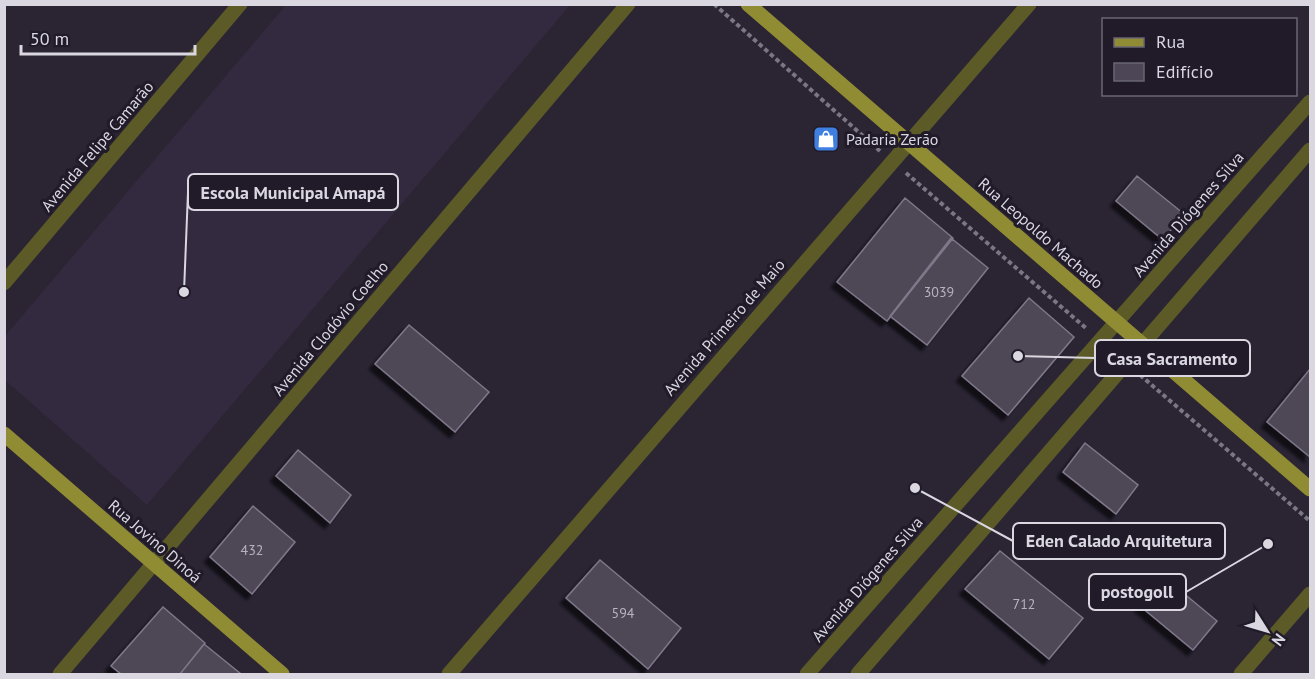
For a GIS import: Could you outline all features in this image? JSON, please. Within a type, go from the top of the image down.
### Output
[{"type":"main road","name":"Rua Leopoldo Machado","points":[[748,4],[1311,489]]},
{"type":"main road","name":"Rua Jovino Dinoá","points":[[4,434],[282,675]]},
{"type":"street","name":"Avenida Felipe Camarão","points":[[4,283],[240,4]]},
{"type":"street","name":"Avenida Clodóvio Coelho","points":[[60,675],[628,4]]},
{"type":"street","name":"Avenida Primeiro de Maio","points":[[449,675],[1029,4]]},
{"type":"street","name":"Avenida Diógenes Silva","points":[[807,675],[1311,102]]},
{"type":"street","points":[[858,675],[1311,150]]},
{"type":"street","points":[[1241,675],[1311,594]]},
{"type":"path","points":[[714,4],[892,162],[1100,340]]},
{"type":"path","points":[[1128,364],[1311,521]]},
{"type":"shaded area","points":[[286,5],[570,5],[147,505],[5,380],[5,336]]},
{"type":"building","points":[[1137,176],[1184,214],[1163,240],[1116,201]]},
{"type":"building","points":[[905,198],[953,238],[887,321],[837,282]]},
{"type":"building","points":[[951,238],[988,268],[927,345],[890,316]]},
{"type":"building","points":[[1029,298],[1074,337],[1008,415],[962,376]]},
{"type":"building","points":[[409,325],[489,392],[455,432],[375,364]]},
{"type":"building","points":[[1310,369],[1310,457],[1267,422]]},
{"type":"building","points":[[1085,443],[1138,485],[1116,514],[1063,472]]},
{"type":"building","points":[[298,450],[351,495],[330,523],[276,476]]},
{"type":"building","points":[[253,506],[295,542],[252,594],[210,557]]},
{"type":"building","points":[[1000,551],[1083,618],[1049,659],[965,589]]},
{"type":"building","points":[[600,560],[681,628],[648,669],[566,598]]},
{"type":"building","points":[[1164,577],[1217,621],[1193,650],[1140,606]]},
{"type":"building","points":[[163,607],[205,643],[180,674],[121,674],[111,666]]},
{"type":"building","points":[[204,644],[241,674],[180,674]]},
{"type":"place","name":"Padaria Zerão","points":[[826,139]]},
{"type":"place","name":"Escola Municipal Amapá","points":[[184,292]]},
{"type":"place","name":"Casa Sacramento","points":[[1018,356]]},
{"type":"place","name":"Eden Calado Arquitetura","points":[[915,488]]},
{"type":"place","name":"postogoll","points":[[1268,544]]}]
